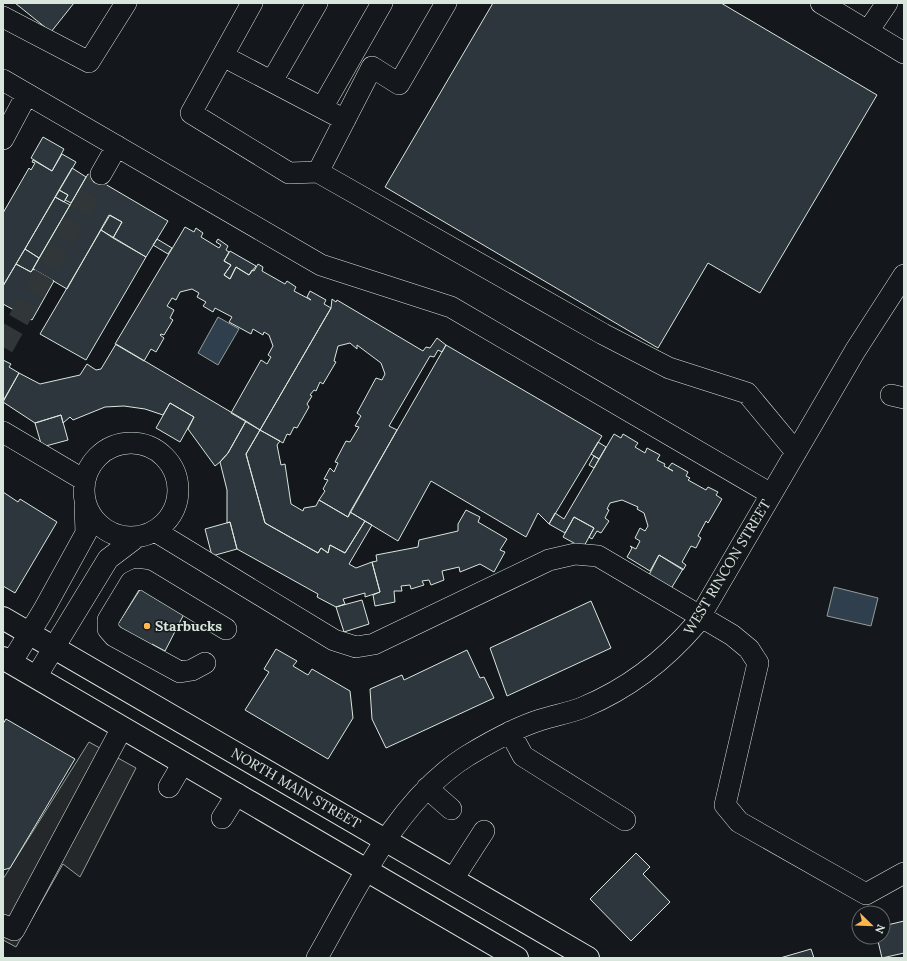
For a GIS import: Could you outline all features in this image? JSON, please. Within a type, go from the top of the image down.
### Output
[{"type":"main road","name":"NORTH MAIN STREET","points":[[3,618],[588,958]]},
{"type":"main road","points":[[7,661],[517,958]]},
{"type":"street","points":[[3,17],[88,62],[126,3]]},
{"type":"street","points":[[252,3],[191,113],[289,173],[318,172],[603,334],[669,368],[747,394],[796,452]]},
{"type":"street","points":[[272,82],[317,3]]},
{"type":"street","points":[[322,108],[382,3]]},
{"type":"street","points":[[318,172],[372,67],[399,84],[446,3]]},
{"type":"street","points":[[821,3],[904,53]]},
{"type":"street","points":[[868,31],[887,3]]},
{"type":"street","points":[[223,56],[345,120]]},
{"type":"street","points":[[3,80],[321,265],[451,307],[771,494]]},
{"type":"street","points":[[3,139],[27,94]]},
{"type":"street","points":[[101,174],[117,146]]},
{"type":"street","name":"WEST RINCON STREET","points":[[317,958],[387,840],[410,807],[428,788],[466,756],[510,732],[540,720],[582,708],[617,691],[634,680],[677,646],[695,626],[855,351],[904,275]]},
{"type":"street","points":[[3,432],[84,480]]},
{"type":"street","points":[[7,661],[29,633],[86,533],[83,492],[84,480],[90,465],[100,453],[113,445],[129,442],[144,444],[159,451],[170,462],[176,476],[178,492],[175,507],[167,521],[108,559],[36,677]]},
{"type":"street","points":[[85,505],[90,515],[105,530],[126,537],[146,534],[334,640],[356,647],[374,644],[549,560],[575,554],[598,556],[732,635],[750,649],[758,663],[724,805],[739,822],[866,894],[904,873]]},
{"type":"street","points":[[205,663],[192,670],[180,672],[114,636],[108,629],[108,620],[131,582],[137,579],[145,580],[226,629]]},
{"type":"street","points":[[3,925],[14,930],[122,728]]},
{"type":"street","points":[[510,732],[523,756],[625,820]]},
{"type":"street","points":[[169,787],[183,763]]},
{"type":"street","points":[[428,788],[451,809]]},
{"type":"street","points":[[222,818],[237,794]]},
{"type":"street","points":[[454,879],[484,831]]},
{"type":"shaded area","points":[[89,742],[136,768],[80,877],[63,864],[16,947],[3,940],[3,879]]},
{"type":"water","points":[[218,317],[239,329],[218,365],[198,353]]},
{"type":"water","points":[[834,587],[878,598],[871,626],[827,616]]},
{"type":"building","points":[[15,3],[74,3],[51,32]]},
{"type":"building","points":[[493,3],[721,3],[877,95],[760,293],[708,263],[658,348],[385,187]]},
{"type":"building","points":[[43,137],[64,149],[52,171],[31,158]]},
{"type":"building","points":[[62,154],[76,162],[3,286],[3,213],[29,168],[31,170],[35,163],[32,162],[33,160],[52,171]]},
{"type":"building","points":[[72,168],[86,177],[71,203],[65,200],[68,195],[59,190]]},
{"type":"building","points":[[88,174],[168,221],[146,257],[113,238],[122,222],[109,215],[67,289],[33,269]]},
{"type":"building","points":[[59,190],[68,195],[64,202],[55,197]]},
{"type":"building","points":[[55,197],[70,205],[39,258],[25,249]]},
{"type":"building","points":[[110,215],[122,222],[113,238],[101,230]]},
{"type":"building","points":[[185,227],[194,232],[196,228],[203,233],[201,237],[219,248],[221,245],[216,242],[218,239],[228,246],[226,250],[229,252],[224,261],[231,265],[224,275],[230,279],[236,267],[249,275],[252,270],[254,271],[258,264],[263,267],[262,271],[285,284],[287,281],[296,287],[294,291],[311,300],[307,297],[310,291],[326,300],[324,304],[331,308],[260,430],[231,413],[261,360],[267,364],[271,357],[268,355],[273,346],[269,335],[264,332],[263,335],[253,329],[251,334],[229,322],[232,317],[215,308],[213,312],[203,306],[206,302],[197,297],[199,293],[192,289],[180,292],[176,300],[172,298],[167,306],[174,310],[170,318],[173,320],[164,335],[160,335],[164,338],[156,352],[151,349],[144,361],[115,344]]},
{"type":"building","points":[[101,230],[146,257],[86,360],[40,334]]},
{"type":"building","points":[[157,239],[172,248],[168,254],[153,245]]},
{"type":"building","points":[[25,249],[39,258],[31,272],[16,264]]},
{"type":"building","points":[[230,251],[256,266],[249,275],[236,267],[230,279],[224,275],[231,265],[224,261]]},
{"type":"building","points":[[16,264],[31,272],[33,269],[54,281],[32,320],[3,304],[3,286]]},
{"type":"building","points":[[332,299],[336,302],[337,300],[423,351],[426,347],[430,348],[437,338],[446,345],[442,352],[438,350],[434,357],[430,356],[389,426],[397,430],[348,517],[319,500],[325,491],[323,489],[328,480],[324,479],[330,468],[334,472],[338,463],[335,462],[346,441],[350,442],[359,427],[355,426],[361,416],[357,413],[376,378],[382,380],[385,374],[381,363],[357,345],[357,349],[350,343],[338,346],[334,361],[336,362],[323,384],[320,382],[316,391],[314,390],[310,395],[312,396],[307,404],[309,407],[297,428],[294,427],[290,435],[287,434],[283,443],[260,430],[331,308]]},
{"type":"building","points":[[116,344],[246,421],[228,453],[220,462],[215,466],[188,429],[194,417],[170,403],[163,415],[145,409],[124,406],[105,407],[73,420],[70,417],[63,423],[61,415],[35,423],[3,402],[19,373],[40,384],[80,375],[87,364],[96,370],[101,369]]},
{"type":"building","points":[[446,345],[602,436],[549,524],[538,513],[526,537],[431,481],[398,541],[350,512]]},
{"type":"building","points":[[3,360],[11,364],[9,367],[19,373],[3,401]]},
{"type":"building","points":[[170,403],[194,417],[180,442],[156,428]]},
{"type":"building","points":[[61,415],[68,440],[42,447],[35,423]]},
{"type":"building","points":[[246,421],[260,430],[246,454],[265,523],[318,553],[321,548],[328,553],[330,545],[345,553],[365,521],[372,525],[349,564],[356,568],[372,562],[380,592],[365,597],[365,593],[343,599],[345,604],[336,607],[317,597],[318,594],[237,549],[230,522],[227,523],[227,490],[220,462],[228,453]]},
{"type":"building","points":[[260,430],[280,441],[277,445],[281,465],[285,464],[291,504],[303,511],[304,508],[316,506],[319,500],[348,517],[350,512],[365,521],[345,553],[330,545],[328,553],[321,548],[318,553],[265,523],[246,454]]},
{"type":"building","points":[[614,434],[621,438],[623,434],[638,443],[635,447],[645,453],[647,448],[660,455],[657,460],[665,464],[664,466],[673,471],[668,468],[672,463],[688,472],[686,476],[690,478],[688,480],[706,490],[708,487],[718,492],[716,495],[722,499],[708,523],[706,521],[698,536],[701,538],[696,548],[691,546],[682,562],[686,565],[683,570],[659,555],[650,571],[627,557],[632,548],[630,546],[636,549],[640,541],[635,538],[640,528],[645,531],[648,526],[644,513],[637,509],[638,507],[622,500],[610,503],[607,509],[609,510],[605,518],[609,521],[601,533],[597,531],[592,539],[589,537],[594,528],[574,517],[565,533],[549,524],[555,513],[564,519]]},
{"type":"building","points":[[598,442],[606,447],[599,459],[591,454]]},
{"type":"building","points":[[594,456],[599,459],[594,468],[589,465]]},
{"type":"building","points":[[3,492],[18,502],[20,499],[57,522],[15,593],[3,586]]},
{"type":"building","points":[[466,510],[480,517],[478,522],[507,539],[500,550],[505,552],[494,572],[480,564],[460,572],[459,567],[442,571],[444,580],[431,585],[429,580],[422,581],[424,585],[411,589],[410,585],[401,586],[402,591],[394,591],[395,602],[375,606],[373,595],[380,592],[372,562],[377,561],[376,555],[418,547],[419,540],[458,531],[458,524]]},
{"type":"building","points":[[574,517],[594,528],[583,548],[563,537]]},
{"type":"building","points":[[230,522],[237,549],[212,556],[205,529]]},
{"type":"building","points":[[659,555],[683,569],[669,592],[647,579]]},
{"type":"building","name":"Starbucks","points":[[141,588],[184,614],[165,651],[152,644],[143,658],[109,638]]},
{"type":"building","points":[[362,600],[369,624],[344,632],[336,607]]},
{"type":"building","points":[[591,601],[611,648],[507,696],[490,648]]},
{"type":"building","points":[[276,649],[297,661],[293,666],[308,675],[312,669],[350,691],[353,718],[328,759],[245,710],[269,672],[264,669]]},
{"type":"building","points":[[467,650],[480,678],[484,677],[494,698],[386,748],[372,719],[370,689],[402,675],[404,680]]},
{"type":"building","points":[[6,719],[75,759],[10,868],[3,870],[3,724]]},
{"type":"building","points":[[636,853],[650,867],[643,874],[670,902],[631,941],[590,899]]},
{"type":"building","points":[[904,921],[904,953],[882,958],[879,945],[891,945],[891,924]]},
{"type":"building","points":[[811,949],[814,958],[780,958]]},
{"type":"tunnel","points":[[3,347],[101,174]]},
{"type":"place","name":"Starbucks","points":[[147,626]]}]
